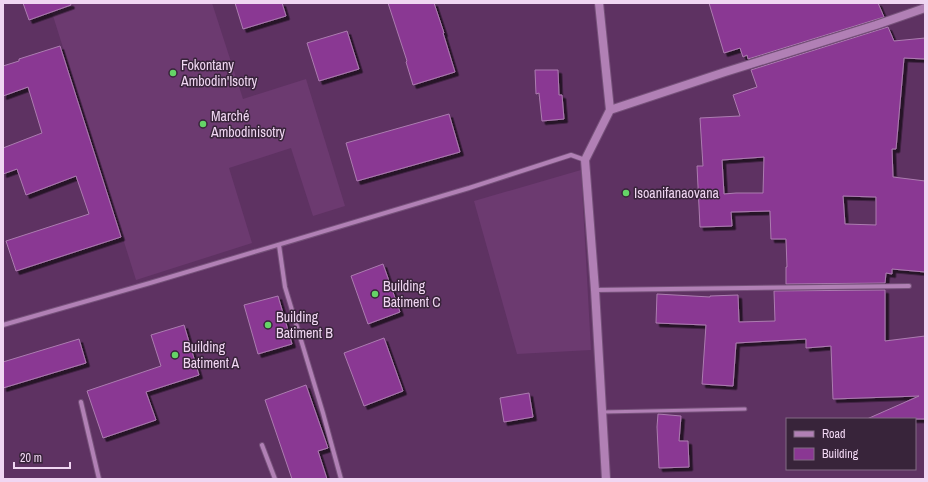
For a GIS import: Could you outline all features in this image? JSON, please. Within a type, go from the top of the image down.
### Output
[{"type":"street","points":[[599,3],[610,110],[585,160],[595,290],[606,479]]},
{"type":"street","points":[[610,110],[725,72],[876,26],[925,8]]},
{"type":"street","points":[[3,325],[279,245],[469,188],[571,155],[585,160]]},
{"type":"street","points":[[279,245],[285,287],[341,479]]},
{"type":"street","points":[[595,290],[909,286]]},
{"type":"street","points":[[81,402],[99,479]]},
{"type":"street","points":[[262,445],[275,479]]},
{"type":"lane","points":[[602,412],[745,409]]},
{"type":"shaded area","name":"Marché Ambodinisotry","points":[[49,3],[212,3],[243,99],[306,79],[345,206],[313,216],[291,148],[229,168],[252,243],[136,280]]},
{"type":"shaded area","points":[[581,170],[591,350],[517,354],[474,201]]},
{"type":"building","points":[[23,3],[70,3],[71,5],[29,20]]},
{"type":"building","points":[[235,3],[282,3],[286,16],[243,29]]},
{"type":"building","points":[[388,3],[434,3],[455,72],[413,85],[406,62],[407,61]]},
{"type":"building","points":[[709,3],[878,3],[884,17],[748,59],[747,55],[743,57],[740,48],[724,53]]},
{"type":"building","points":[[888,27],[894,41],[925,38],[925,59],[904,58],[896,149],[892,149],[893,177],[925,181],[925,272],[892,269],[892,274],[886,273],[885,283],[786,284],[786,239],[771,239],[770,211],[731,212],[732,226],[700,227],[697,166],[703,166],[700,118],[740,116],[733,95],[757,87],[751,70]],"holes":[[[764,157],[763,193],[724,194],[722,160]],[[843,196],[876,197],[876,225],[845,224]]]},
{"type":"building","points":[[347,31],[359,69],[319,81],[307,43]]},
{"type":"building","points":[[60,46],[121,237],[16,271],[6,241],[89,214],[76,176],[26,195],[17,169],[3,174],[3,148],[42,133],[28,87],[3,96],[3,66],[19,61],[19,59]]},
{"type":"building","points":[[535,70],[558,70],[559,95],[562,95],[564,119],[542,121],[539,93],[536,94]]},
{"type":"building","points":[[449,114],[460,152],[357,181],[346,143]]},
{"type":"building","name":"Building Batiment C","points":[[383,264],[400,312],[368,324],[351,276]]},
{"type":"building","points":[[885,290],[885,341],[925,336],[925,419],[869,418],[919,396],[833,399],[831,346],[806,348],[806,339],[736,343],[733,386],[702,384],[706,325],[656,323],[657,294],[710,297],[738,295],[739,322],[775,321],[774,291]]},
{"type":"building","name":"Building Batiment B","points":[[278,296],[292,344],[258,354],[244,305]]},
{"type":"building","points":[[184,325],[199,375],[146,392],[156,420],[103,438],[87,391],[161,366],[151,335]]},
{"type":"building","points":[[384,338],[403,391],[364,406],[344,353]]},
{"type":"building","points":[[79,339],[86,363],[3,388],[3,362]]},
{"type":"building","points":[[306,385],[328,448],[318,451],[327,479],[292,479],[265,400]]},
{"type":"building","points":[[529,393],[533,417],[504,422],[500,398]]},
{"type":"building","points":[[658,414],[681,416],[679,441],[688,441],[689,467],[659,468],[657,427]]},
{"type":"place","name":"Fokontany Ambodin'Isotry","points":[[173,73]]},
{"type":"place","name":"Marché Ambodinisotry","points":[[203,124]]},
{"type":"place","name":"Isoanifanaovana","points":[[626,193]]},
{"type":"place","name":"Building Batiment C","points":[[375,294]]},
{"type":"place","name":"Building Batiment B","points":[[268,325]]},
{"type":"place","name":"Building Batiment A","points":[[175,355]]}]
